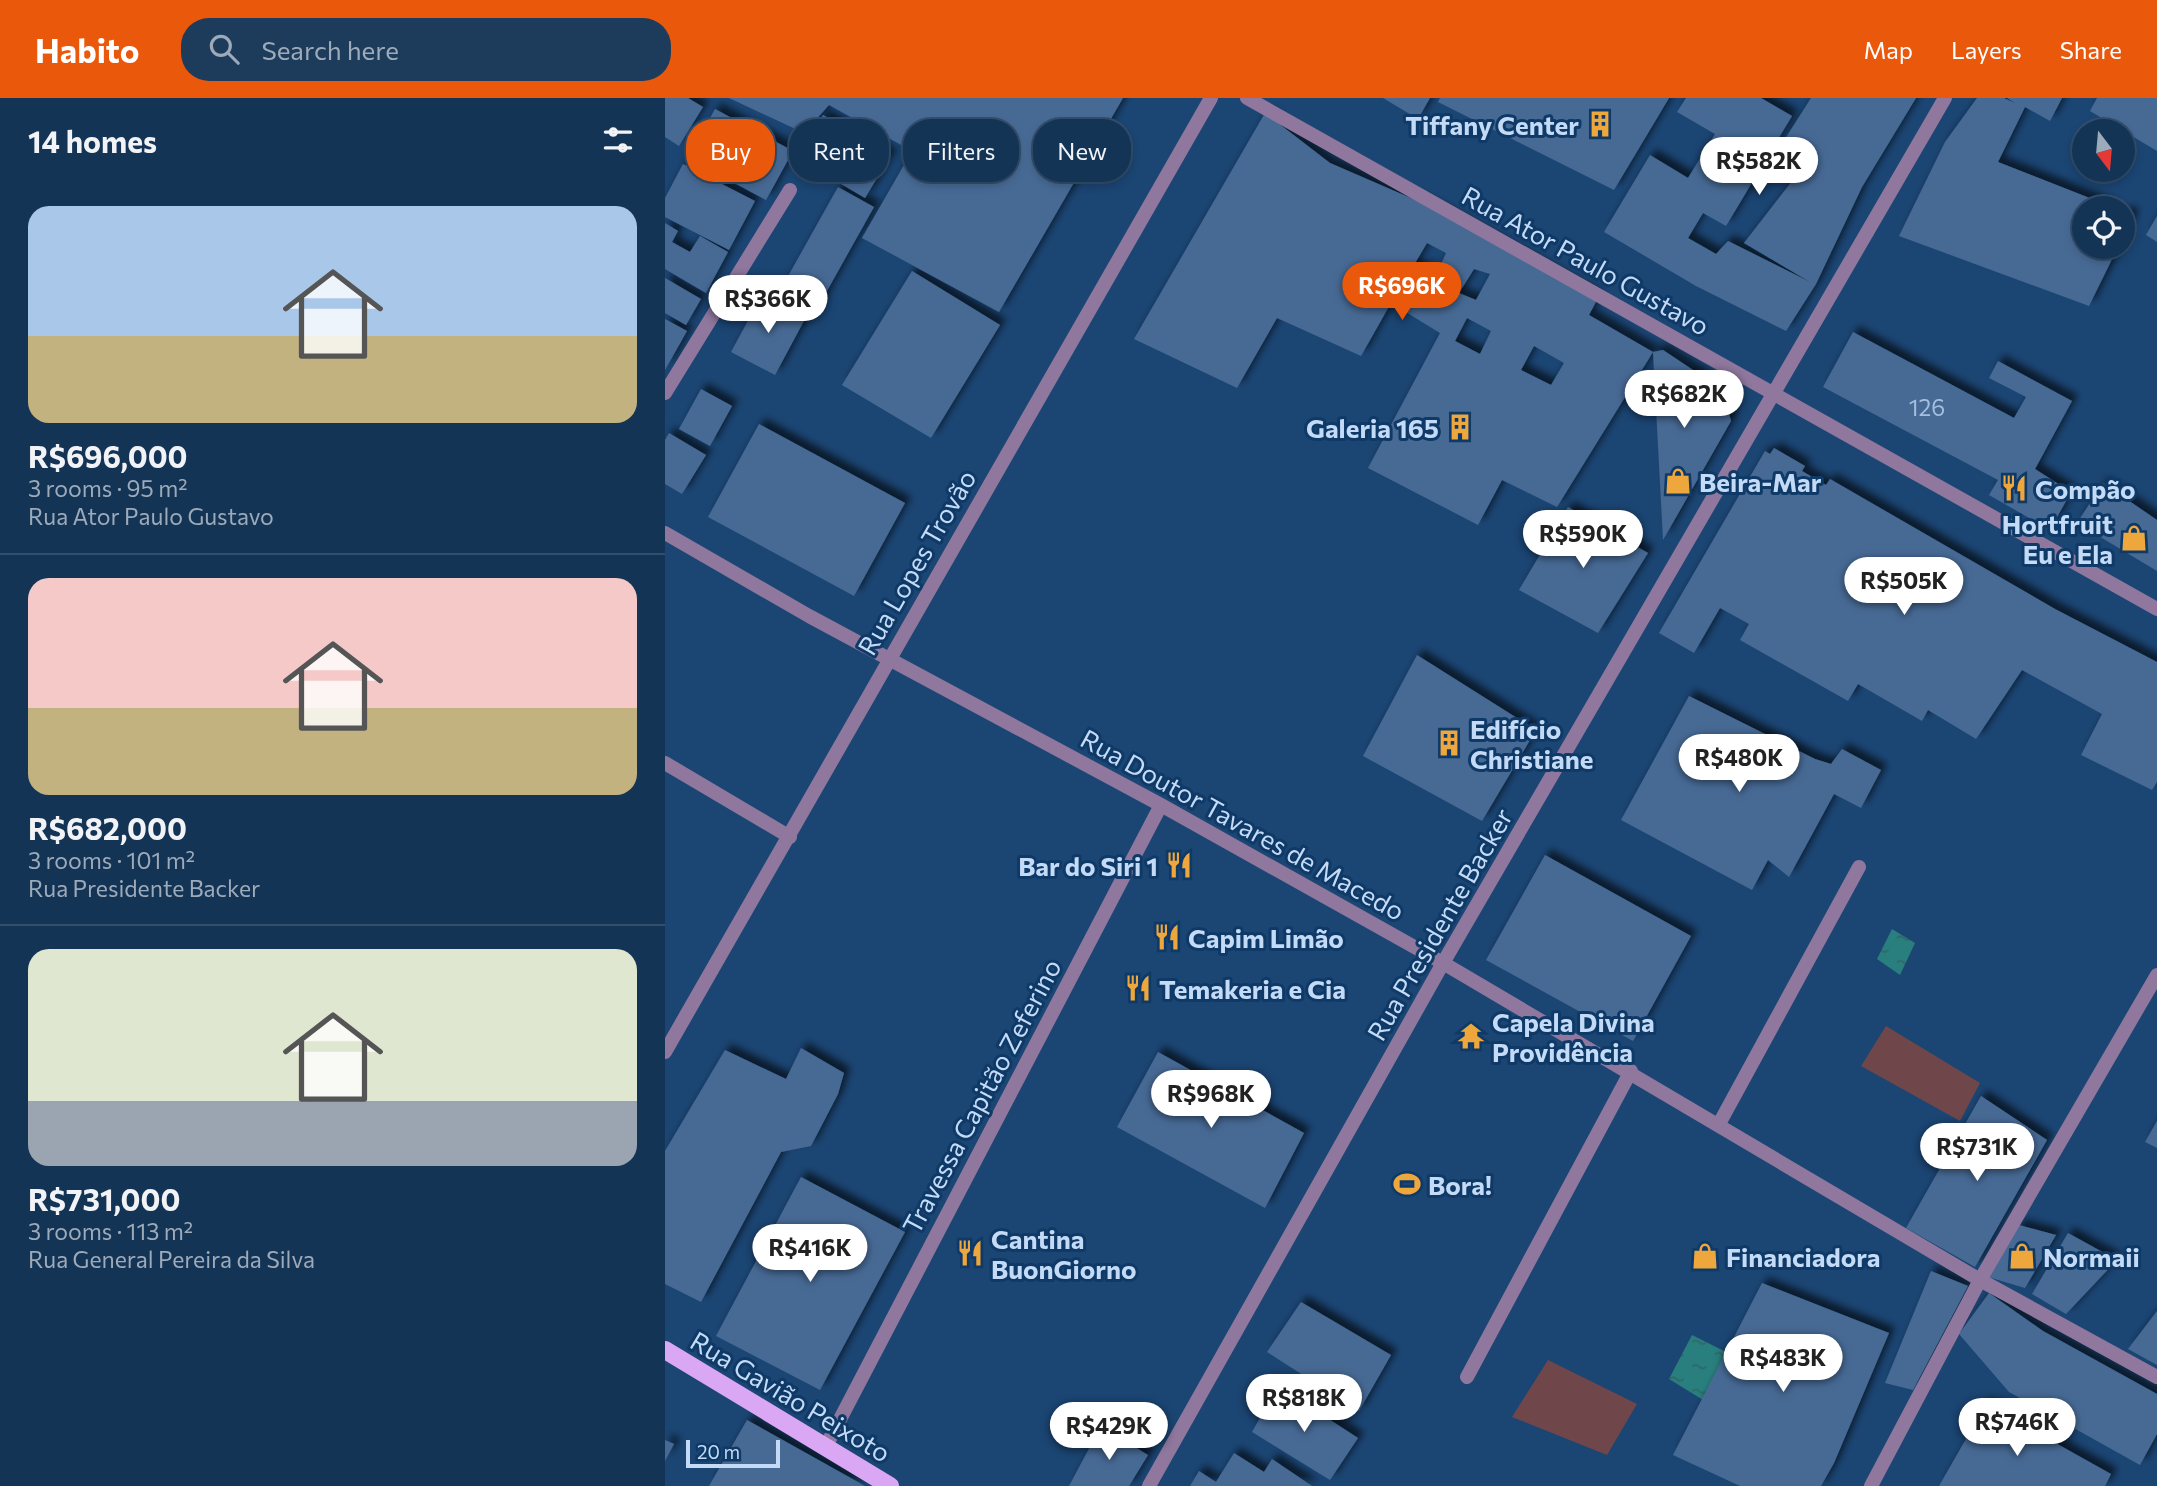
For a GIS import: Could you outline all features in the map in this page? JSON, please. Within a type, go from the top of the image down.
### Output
[{"type":"main road","name":"Rua Gavião Peixoto","points":[[665,1350],[890,1486]]},
{"type":"street","name":"Rua Lopes Trovão","points":[[665,1052],[790,838],[888,659],[1210,98]]},
{"type":"street","name":"Rua Ator Paulo Gustavo","points":[[1247,98],[2157,610]]},
{"type":"street","name":"Rua Presidente Backer","points":[[1149,1486],[1443,963],[1945,98]]},
{"type":"street","points":[[665,393],[790,190]]},
{"type":"street","name":"Rua Doutor Tavares de Macedo","points":[[665,533],[888,659],[1161,805],[1443,963],[1631,1071],[1980,1280],[2157,1377]]},
{"type":"street","points":[[665,763],[790,838]]},
{"type":"street","name":"Travessa Capitão Zeferino","points":[[825,1448],[1161,805]]},
{"type":"street","points":[[1720,1124],[1859,867]]},
{"type":"street","points":[[1871,1486],[1980,1280],[2157,975]]},
{"type":"street","points":[[1467,1377],[1631,1071]]},
{"type":"shaded area","points":[[1886,1026],[1980,1083],[1960,1121],[1861,1066]]},
{"type":"shaded area","points":[[1548,1360],[1637,1404],[1607,1455],[1512,1417]]},
{"type":"water","points":[[1892,929],[1915,943],[1900,975],[1877,959]]},
{"type":"water","points":[[1692,1335],[1730,1354],[1708,1403],[1669,1379]]},
{"type":"building","points":[[665,98],[688,98],[703,107],[696,119],[686,119],[686,135],[679,146],[665,137]]},
{"type":"building","points":[[729,98],[1123,98],[1111,119],[1033,119],[1033,182],[1074,182],[999,312],[862,238],[903,167],[903,182],[1019,182],[1019,119],[903,119],[903,146],[889,138],[889,119],[854,119],[829,105],[816,119],[789,119],[789,126]]},
{"type":"building","points":[[1383,98],[1430,98],[1418,119]]},
{"type":"building","name":"Tiffany Center","points":[[1440,98],[1669,98],[1614,190],[1438,102]]},
{"type":"building","points":[[1686,98],[1761,98],[1792,116],[1726,226],[1703,213],[1688,238],[1716,254],[1728,241],[1810,282],[1744,243],[1813,154],[1785,139],[1811,98],[1916,98],[1862,187],[1816,284],[1786,331],[1696,286],[1604,232],[1650,155],[1688,178],[1715,134],[1677,112]]},
{"type":"building","points":[[1977,98],[2004,98],[2015,103],[2007,98],[2062,98],[2050,121],[2025,107],[1998,162],[2084,196],[2072,196],[2072,259],[2112,259],[2089,306],[1899,236],[1945,142]]},
{"type":"building","points":[[2097,98],[2157,98],[2157,151],[2135,138],[2135,119],[2103,119],[2090,111]]},
{"type":"building","points":[[715,109],[734,119],[709,119]]},
{"type":"building","points":[[1265,113],[1330,163],[1443,212],[1598,298],[1589,315],[1653,352],[1557,507],[1502,480],[1478,525],[1368,468],[1440,333],[1391,303],[1361,356],[1277,318],[1237,388],[1134,339]],"holes":[[[1427,243],[1446,253],[1436,275],[1414,265]],[[1474,269],[1490,274],[1476,300],[1459,293]],[[1467,318],[1491,331],[1480,354],[1455,341]],[[1534,346],[1564,363],[1551,385],[1521,370]]]},
{"type":"building","points":[[775,141],[789,149],[789,158],[766,200],[733,182],[775,182]]},
{"type":"building","points":[[683,164],[686,166],[686,182],[718,182],[755,201],[729,250],[665,217],[665,198]]},
{"type":"building","points":[[838,182],[875,182],[865,198]]},
{"type":"building","points":[[838,187],[874,207],[818,307],[782,287]]},
{"type":"building","points":[[2157,216],[2157,242],[2146,235]]},
{"type":"building","points":[[665,223],[678,231],[672,242],[690,252],[700,236],[728,252],[706,293],[665,269]]},
{"type":"building","points":[[912,271],[1000,325],[931,438],[842,385]]},
{"type":"building","points":[[665,278],[701,299],[686,325],[665,313]]},
{"type":"building","points":[[762,295],[805,319],[775,375],[731,352]]},
{"type":"building","points":[[665,319],[687,331],[665,370]]},
{"type":"building","points":[[1853,332],[2014,418],[2026,397],[1989,378],[1998,361],[2072,401],[2035,469],[2071,492],[2050,530],[1989,495],[1998,480],[1823,387]]},
{"type":"building","name":"Beira-Mar","points":[[1663,350],[1699,374],[1726,403],[1731,421],[1663,540],[1653,352]]},
{"type":"building","points":[[701,389],[732,406],[710,446],[679,429]]},
{"type":"building","points":[[759,424],[905,503],[854,596],[708,517]]},
{"type":"building","points":[[669,433],[706,455],[682,494],[665,484],[665,440]]},
{"type":"building","points":[[1774,448],[1805,466],[1802,471],[1826,485],[1830,479],[2055,609],[2157,662],[2157,782],[2152,790],[2081,755],[2102,714],[2022,670],[1976,739],[1928,710],[1922,721],[1858,684],[1848,701],[1740,640],[1749,624],[1720,608],[1694,653],[1659,633],[1765,451],[1770,454]]},
{"type":"building","points":[[2103,483],[2157,520],[2157,571],[2077,523]]},
{"type":"building","points":[[1568,507],[1648,553],[1598,633],[1519,590]]},
{"type":"building","name":"Edifício Christiane","points":[[1417,655],[1536,730],[1482,821],[1363,756]]},
{"type":"building","points":[[1689,696],[1815,759],[1831,764],[1842,749],[1881,770],[1861,808],[1834,794],[1789,877],[1768,860],[1752,890],[1621,820]]},
{"type":"building","points":[[1545,855],[1691,936],[1633,1041],[1486,960]]},
{"type":"building","points":[[801,1048],[844,1073],[838,1094],[811,1146],[781,1152],[701,1302],[665,1284],[665,1151],[725,1050],[786,1079]]},
{"type":"building","points":[[1158,1052],[1304,1133],[1265,1208],[1117,1127]]},
{"type":"building","points":[[1981,1096],[2047,1140],[1975,1267],[1906,1228]]},
{"type":"building","points":[[2157,1121],[2157,1148],[2145,1142]]},
{"type":"building","points":[[801,1177],[905,1232],[820,1390],[716,1336]]},
{"type":"building","name":"Normaii","points":[[2019,1225],[2056,1235],[2025,1288],[1988,1277]]},
{"type":"building","points":[[2068,1233],[2117,1260],[2066,1314],[2032,1294]]},
{"type":"building","points":[[1931,1271],[1968,1286],[1913,1390],[1885,1383]]},
{"type":"building","points":[[1762,1283],[1889,1333],[1834,1463],[1821,1486],[1740,1486],[1673,1455]]},
{"type":"building","points":[[1989,1293],[2043,1331],[2157,1394],[2157,1434],[2140,1465],[2009,1392],[1959,1334]]},
{"type":"building","points":[[1301,1302],[1391,1355],[1359,1411],[1267,1352]]},
{"type":"building","points":[[2157,1311],[2157,1365],[2128,1349]]},
{"type":"building","points":[[1278,1386],[1358,1438],[1330,1480],[1252,1432]]},
{"type":"building","points":[[1986,1404],[2111,1474],[2105,1486],[1939,1486]]},
{"type":"building","points":[[747,1420],[865,1486],[709,1486]]},
{"type":"building","points":[[1101,1426],[1148,1455],[1129,1486],[1069,1486]]},
{"type":"building","points":[[665,1440],[674,1444],[665,1461]]},
{"type":"building","points":[[1234,1453],[1264,1472],[1272,1459],[1312,1486],[1190,1486],[1199,1471],[1216,1482]]},
{"type":"place","name":"Tiffany Center","points":[[1600,124]]},
{"type":"place","name":"Galeria 165","points":[[1460,427]]},
{"type":"place","name":"Beira-Mar","points":[[1678,481]]},
{"type":"place","name":"Compão","points":[[2014,488]]},
{"type":"place","name":"Hortfruit Eu e Ela","points":[[2134,538]]},
{"type":"place","name":"Edifício Christiane","points":[[1449,743]]},
{"type":"place","name":"Bar do Siri 1","points":[[1179,865]]},
{"type":"place","name":"Capim Limão","points":[[1167,937]]},
{"type":"place","name":"Temakeria e Cia","points":[[1138,988]]},
{"type":"place","name":"Capela Divina Providência","points":[[1471,1036]]},
{"type":"place","name":"Bora!","points":[[1407,1184]]},
{"type":"place","name":"Cantina BuonGiorno","points":[[970,1253]]},
{"type":"place","name":"Financiadora","points":[[1705,1256]]},
{"type":"place","name":"Normaii","points":[[2022,1256]]}]
